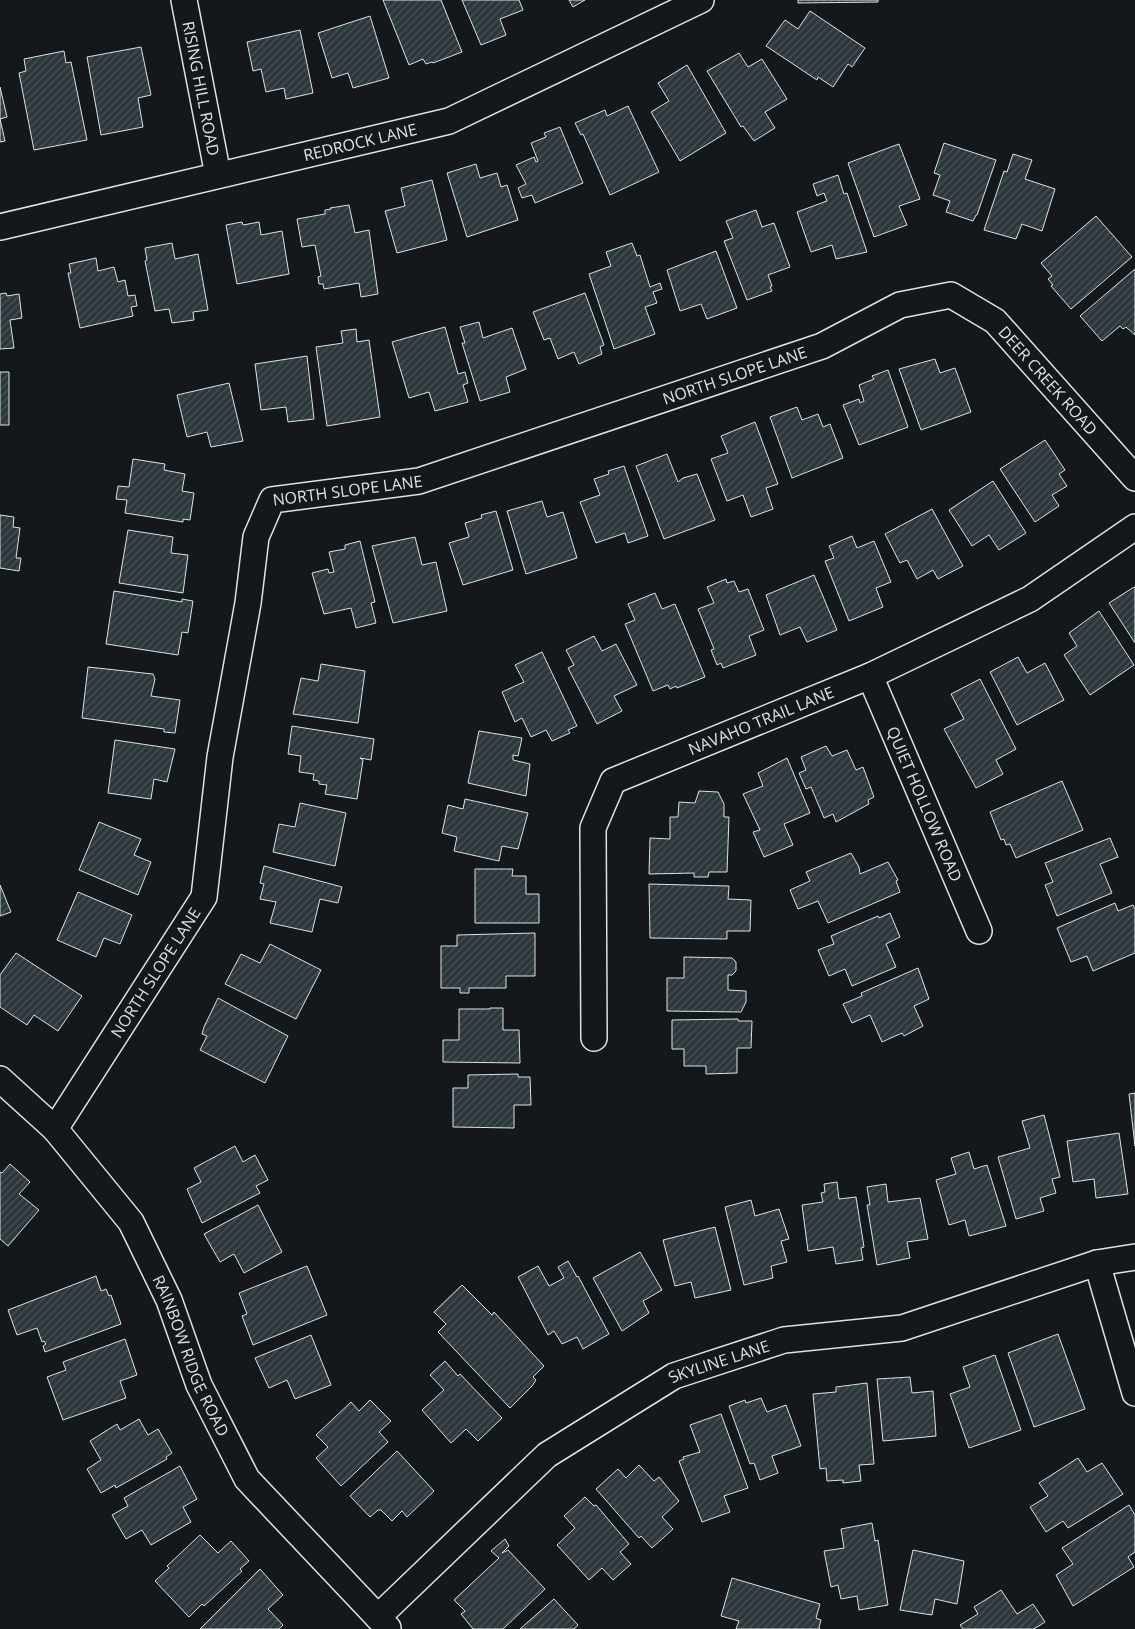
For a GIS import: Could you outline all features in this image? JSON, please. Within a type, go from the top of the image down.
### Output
[{"type":"street","name":"RISING HILL ROAD","points":[[184,0],[218,176]]},
{"type":"street","name":"REDROCK LANE","points":[[0,227],[448,122],[701,0]]},
{"type":"street","name":"DEER CREEK ROAD","points":[[951,295],[995,321],[1135,478]]},
{"type":"street","name":"NORTH SLOPE LANE","points":[[55,1129],[204,897],[220,757],[248,603],[256,537],[272,500],[419,481],[822,346],[900,306],[951,295]]},
{"type":"street","name":"NAVAHO TRAIL LANE","points":[[594,1038],[593,828],[613,781],[870,676],[1030,599],[1135,527]]},
{"type":"street","name":"QUIET HOLLOW ROAD","points":[[870,676],[979,931]]},
{"type":"street","name":"RAINBOW RIDGE ROAD","points":[[0,1079],[55,1129],[132,1222],[169,1300],[199,1385],[247,1479],[383,1623]]},
{"type":"street","name":"SKYLINE LANE","points":[[383,1623],[547,1455],[674,1376],[784,1340],[902,1328],[1097,1264],[1135,1257]]},
{"type":"street","points":[[1097,1264],[1135,1393]]},
{"type":"building","points":[[383,0],[441,0],[462,52],[433,63],[426,64],[423,59],[409,65]]},
{"type":"building","points":[[462,0],[519,0],[523,10],[500,19],[506,35],[481,45]]},
{"type":"building","points":[[569,0],[585,0],[573,7]]},
{"type":"building","points":[[798,0],[878,0],[878,2],[798,3]]},
{"type":"building","points":[[810,11],[865,48],[852,67],[848,64],[833,87],[818,77],[817,80],[766,46],[785,20],[798,29]]},
{"type":"building","points":[[370,16],[389,78],[353,88],[348,73],[332,78],[318,33]]},
{"type":"building","points":[[300,30],[313,93],[286,99],[284,88],[266,92],[261,69],[253,71],[247,42]]},
{"type":"building","points":[[141,47],[151,95],[138,98],[143,127],[101,135],[87,57]]},
{"type":"building","points":[[64,51],[66,63],[71,62],[87,140],[34,150],[19,73],[26,71],[24,59]]},
{"type":"building","points":[[739,53],[748,67],[762,59],[787,99],[765,112],[775,128],[754,141],[743,126],[741,127],[707,71]]},
{"type":"building","points":[[687,65],[726,133],[680,161],[651,112],[669,101],[658,83]]},
{"type":"building","points":[[0,87],[7,117],[0,119]]},
{"type":"building","points":[[628,106],[659,172],[610,195],[583,134],[581,135],[575,123],[605,110],[607,116]]},
{"type":"building","points":[[0,119],[5,141],[0,142]]},
{"type":"building","points":[[560,127],[583,183],[535,203],[532,195],[522,198],[518,188],[526,184],[516,165],[534,157],[536,162],[538,161],[531,143],[546,137],[544,133]]},
{"type":"building","points":[[944,143],[996,160],[977,215],[973,221],[946,212],[950,201],[933,195],[940,175],[934,173]]},
{"type":"building","points":[[899,144],[920,199],[899,206],[907,225],[874,237],[848,163]]},
{"type":"building","points":[[1013,154],[1032,160],[1025,179],[1055,189],[1042,231],[1022,224],[1016,239],[984,230],[1004,171],[1007,172]]},
{"type":"building","points":[[476,164],[480,178],[497,173],[501,187],[507,185],[518,220],[467,237],[447,173]]},
{"type":"building","points":[[838,175],[844,194],[847,193],[867,252],[836,259],[832,245],[811,252],[797,212],[827,201],[824,193],[817,196],[813,184]]},
{"type":"building","points":[[432,180],[447,240],[397,253],[385,211],[405,206],[401,188]]},
{"type":"building","points":[[349,205],[355,233],[369,230],[378,294],[361,297],[359,283],[324,289],[323,284],[319,284],[318,277],[321,276],[315,245],[302,247],[297,219],[325,214],[325,210],[330,208]]},
{"type":"building","points":[[756,210],[762,227],[774,223],[790,267],[768,275],[772,291],[747,300],[724,241],[733,238],[726,221]]},
{"type":"building","points":[[1096,216],[1132,257],[1071,309],[1051,286],[1053,285],[1048,279],[1052,276],[1041,263]]},
{"type":"building","points":[[242,222],[243,225],[259,222],[261,235],[282,231],[289,274],[237,284],[226,225]]},
{"type":"building","points":[[172,243],[175,259],[198,254],[208,310],[193,312],[194,320],[172,323],[169,309],[155,311],[145,261],[147,260],[145,248]]},
{"type":"building","points":[[632,243],[637,256],[640,255],[650,287],[660,283],[662,289],[653,292],[657,303],[645,307],[655,334],[614,349],[589,274],[611,266],[606,252]]},
{"type":"building","points":[[716,251],[737,308],[707,319],[701,304],[680,311],[667,270]]},
{"type":"building","points":[[96,258],[98,271],[114,267],[118,282],[125,280],[128,296],[135,295],[137,306],[131,307],[133,316],[80,328],[68,273],[71,273],[69,264]]},
{"type":"building","points":[[1135,269],[1135,335],[1126,327],[1123,329],[1120,326],[1102,341],[1080,316]]},
{"type":"building","points":[[6,293],[7,296],[19,294],[22,318],[10,320],[14,348],[0,349],[0,294]]},
{"type":"building","points":[[585,293],[604,345],[600,347],[602,354],[579,364],[574,352],[558,359],[550,338],[544,340],[533,312]]},
{"type":"building","points":[[479,322],[483,338],[512,328],[526,369],[506,377],[510,392],[480,401],[462,343],[465,343],[460,327]]},
{"type":"building","points":[[445,327],[458,374],[465,372],[468,383],[463,385],[468,402],[435,411],[429,392],[409,398],[392,342]]},
{"type":"building","points":[[356,329],[357,342],[369,340],[380,417],[327,426],[316,347],[343,343],[341,331]]},
{"type":"building","points":[[307,356],[314,419],[288,422],[286,407],[261,410],[255,364]]},
{"type":"building","points":[[935,359],[940,373],[955,368],[971,412],[921,430],[899,369]]},
{"type":"building","points":[[888,370],[908,427],[859,445],[843,405],[859,399],[860,403],[864,401],[859,385],[874,379],[872,376]]},
{"type":"building","points":[[0,372],[9,372],[9,425],[0,425]]},
{"type":"building","points":[[229,383],[243,441],[211,447],[207,432],[187,437],[177,395]]},
{"type":"building","points":[[797,407],[802,420],[818,414],[823,427],[830,424],[843,458],[792,478],[770,417]]},
{"type":"building","points":[[755,422],[778,484],[766,488],[773,509],[751,517],[743,495],[727,501],[711,459],[728,453],[721,436]]},
{"type":"building","points":[[1045,440],[1065,470],[1059,474],[1067,486],[1052,495],[1059,506],[1035,522],[1000,469]]},
{"type":"building","points":[[667,454],[678,482],[683,478],[697,474],[715,520],[664,539],[636,466]]},
{"type":"building","points":[[133,459],[165,464],[164,470],[185,474],[182,491],[194,493],[190,520],[183,519],[183,522],[125,513],[127,500],[116,499],[118,486],[129,487]]},
{"type":"building","points":[[624,466],[648,536],[628,543],[625,533],[596,543],[580,502],[600,495],[594,479],[609,474],[608,471]]},
{"type":"building","points":[[993,481],[1026,533],[999,550],[989,535],[972,546],[949,510]]},
{"type":"building","points":[[542,501],[547,517],[563,512],[577,558],[526,574],[507,511]]},
{"type":"building","points":[[932,509],[963,566],[938,579],[933,570],[917,579],[907,560],[900,563],[885,534]]},
{"type":"building","points":[[496,511],[513,570],[463,585],[449,543],[469,537],[465,523],[482,518],[481,515]]},
{"type":"building","points":[[0,515],[14,517],[13,527],[20,528],[16,558],[21,558],[19,571],[0,568]]},
{"type":"building","points":[[128,530],[173,537],[171,553],[188,555],[183,593],[119,583]]},
{"type":"building","points":[[852,536],[857,548],[874,541],[891,582],[876,588],[883,607],[849,621],[825,561],[834,558],[829,546]]},
{"type":"building","points":[[415,537],[422,565],[436,562],[447,611],[393,623],[372,546]]},
{"type":"building","points":[[360,541],[375,602],[371,603],[376,623],[356,628],[351,608],[324,614],[312,573],[328,569],[329,573],[334,572],[329,552],[345,549],[345,545]]},
{"type":"building","points":[[814,575],[837,630],[807,642],[800,627],[780,635],[766,595]]},
{"type":"building","points":[[726,579],[727,583],[734,581],[739,592],[748,589],[764,630],[749,636],[756,655],[723,668],[721,663],[717,665],[711,650],[714,649],[698,609],[714,603],[707,587]]},
{"type":"building","points":[[1135,588],[1135,643],[1109,603]]},
{"type":"building","points":[[114,591],[182,602],[182,599],[193,601],[188,633],[182,632],[178,655],[106,644]]},
{"type":"building","points":[[655,593],[662,609],[675,604],[705,677],[677,688],[676,686],[670,689],[668,685],[653,691],[625,624],[635,620],[628,604]]},
{"type":"building","points":[[1099,611],[1134,665],[1090,695],[1064,655],[1077,646],[1069,633]]},
{"type":"building","points":[[594,636],[602,651],[616,644],[637,685],[614,696],[622,711],[597,724],[568,668],[574,665],[566,650]]},
{"type":"building","points":[[542,652],[577,726],[568,730],[570,733],[552,741],[546,730],[531,737],[522,718],[515,722],[502,692],[524,682],[515,665]]},
{"type":"building","points":[[1018,657],[1027,673],[1045,663],[1064,700],[1017,725],[990,672]]},
{"type":"building","points":[[321,664],[365,671],[358,723],[293,714],[301,678],[318,681]]},
{"type":"building","points":[[88,667],[153,674],[155,679],[151,696],[180,700],[175,733],[164,732],[164,729],[82,718]]},
{"type":"building","points":[[980,679],[1016,749],[996,760],[1003,774],[976,788],[944,729],[964,719],[951,694]]},
{"type":"building","points":[[292,726],[374,739],[371,760],[360,758],[363,760],[357,799],[325,794],[327,785],[319,784],[319,781],[313,780],[314,774],[299,772],[301,756],[288,754]]},
{"type":"building","points":[[479,731],[522,738],[518,756],[513,755],[513,760],[530,764],[526,796],[468,783]]},
{"type":"building","points":[[115,740],[175,749],[167,782],[154,779],[151,799],[108,793]]},
{"type":"building","points":[[826,746],[832,756],[847,750],[856,770],[863,767],[874,797],[868,800],[869,804],[836,822],[833,814],[824,818],[811,787],[806,789],[799,773],[806,770],[801,757]]},
{"type":"building","points":[[787,758],[810,813],[784,824],[793,845],[764,857],[753,832],[760,830],[743,794],[763,786],[758,773]]},
{"type":"building","points":[[1062,781],[1083,830],[1016,858],[1010,844],[1006,845],[1004,839],[1001,840],[990,812]]},
{"type":"building","points":[[699,791],[718,792],[724,804],[724,817],[729,817],[727,872],[709,872],[708,877],[694,877],[694,873],[649,874],[650,838],[670,839],[670,817],[678,817],[679,802],[695,803]]},
{"type":"building","points":[[465,799],[528,813],[518,849],[502,846],[499,861],[454,851],[457,837],[442,833],[448,805],[463,809]]},
{"type":"building","points":[[300,803],[346,813],[335,866],[273,852],[279,824],[295,827]]},
{"type":"building","points":[[99,822],[141,839],[134,855],[151,862],[138,895],[79,870]]},
{"type":"building","points":[[1110,838],[1118,857],[1100,864],[1112,893],[1057,916],[1045,885],[1053,882],[1045,863]]},
{"type":"building","points":[[851,853],[859,867],[860,874],[888,862],[898,880],[896,881],[900,892],[828,923],[818,901],[798,909],[790,890],[810,881],[806,872]]},
{"type":"building","points":[[264,866],[342,887],[338,903],[320,899],[312,932],[270,923],[276,902],[260,899],[264,884],[260,883]]},
{"type":"building","points":[[475,869],[513,869],[512,876],[526,876],[526,894],[539,894],[539,923],[475,923]]},
{"type":"building","points":[[649,884],[729,886],[728,899],[751,900],[750,931],[727,931],[727,939],[650,938]]},
{"type":"building","points":[[0,885],[11,912],[0,916]]},
{"type":"building","points":[[78,892],[132,915],[120,944],[104,938],[96,957],[57,940]]},
{"type":"building","points":[[1115,903],[1118,911],[1133,905],[1135,909],[1135,953],[1093,971],[1087,956],[1071,962],[1057,928]]},
{"type":"building","points":[[890,913],[900,937],[886,944],[896,967],[852,986],[845,969],[829,976],[818,950],[834,944],[831,936],[878,916],[879,918]]},
{"type":"building","points":[[535,933],[535,976],[506,976],[506,988],[469,988],[469,993],[460,993],[460,988],[441,988],[441,946],[457,946],[457,935]]},
{"type":"building","points":[[270,944],[321,970],[296,1019],[225,984],[241,954],[260,963]]},
{"type":"building","points":[[16,953],[82,996],[58,1031],[34,1015],[27,1025],[0,1007],[0,975]]},
{"type":"building","points":[[684,957],[732,958],[736,962],[736,971],[732,975],[728,975],[728,990],[746,991],[746,1002],[741,1012],[667,1011],[667,978],[684,978]]},
{"type":"building","points":[[918,968],[929,999],[914,1006],[923,1026],[904,1036],[902,1033],[882,1042],[870,1015],[852,1023],[843,1004],[862,996],[861,993]]},
{"type":"building","points":[[218,998],[288,1036],[265,1083],[200,1050],[207,1036],[202,1034],[204,1027]]},
{"type":"building","points":[[503,1008],[503,1030],[519,1030],[520,1063],[443,1062],[443,1040],[459,1040],[459,1009]]},
{"type":"building","points":[[738,1019],[738,1021],[752,1021],[751,1048],[737,1048],[737,1073],[706,1074],[706,1066],[684,1066],[684,1049],[672,1049],[672,1020]]},
{"type":"building","points":[[518,1074],[518,1077],[530,1077],[531,1105],[514,1105],[514,1128],[453,1127],[453,1088],[468,1088],[468,1075]]},
{"type":"building","points":[[1135,1093],[1135,1146],[1129,1094]]},
{"type":"building","points":[[1044,1115],[1060,1177],[1052,1179],[1056,1193],[1040,1198],[1044,1211],[1016,1219],[998,1157],[1030,1148],[1022,1121]]},
{"type":"building","points":[[1119,1133],[1128,1194],[1096,1198],[1094,1179],[1073,1182],[1067,1141]]},
{"type":"building","points":[[235,1146],[243,1162],[255,1155],[268,1180],[256,1186],[260,1193],[202,1223],[187,1189],[201,1182],[194,1168]]},
{"type":"building","points":[[969,1152],[974,1169],[987,1165],[1006,1226],[969,1236],[965,1220],[949,1225],[936,1180],[956,1174],[951,1158]]},
{"type":"building","points":[[10,1164],[30,1182],[19,1194],[39,1210],[8,1246],[0,1239],[0,1172],[2,1173]]},
{"type":"building","points":[[837,1182],[839,1199],[856,1197],[864,1247],[861,1248],[863,1260],[836,1264],[833,1247],[808,1251],[802,1205],[823,1202],[821,1193],[825,1192],[824,1184]]},
{"type":"building","points":[[886,1184],[888,1202],[920,1198],[928,1239],[907,1242],[910,1258],[877,1265],[867,1205],[870,1205],[867,1187]]},
{"type":"building","points":[[751,1200],[755,1216],[779,1209],[789,1239],[781,1241],[787,1262],[771,1266],[773,1278],[744,1285],[725,1207]]},
{"type":"building","points":[[258,1205],[282,1252],[244,1273],[234,1254],[220,1262],[204,1234]]},
{"type":"building","points":[[715,1227],[731,1290],[695,1298],[691,1282],[675,1286],[663,1240]]},
{"type":"building","points":[[640,1252],[662,1290],[643,1301],[649,1313],[622,1331],[593,1278]]},
{"type":"building","points":[[568,1261],[609,1334],[583,1349],[577,1337],[562,1344],[554,1331],[548,1335],[518,1277],[538,1266],[549,1286],[564,1278],[558,1267]]},
{"type":"building","points":[[307,1266],[327,1315],[253,1345],[242,1316],[247,1314],[239,1293]]},
{"type":"building","points":[[96,1276],[101,1291],[106,1289],[109,1296],[111,1295],[121,1324],[45,1352],[43,1346],[46,1344],[44,1341],[42,1342],[37,1328],[17,1335],[8,1310]]},
{"type":"building","points":[[462,1285],[492,1315],[494,1312],[544,1366],[533,1377],[536,1380],[532,1386],[510,1408],[438,1332],[446,1324],[434,1312]]},
{"type":"building","points":[[1058,1334],[1085,1409],[1034,1427],[1008,1353]]},
{"type":"building","points":[[311,1335],[331,1385],[295,1399],[287,1380],[269,1388],[255,1358]]},
{"type":"building","points":[[125,1339],[137,1375],[120,1381],[126,1398],[63,1420],[47,1377],[66,1370],[63,1362]]},
{"type":"building","points":[[995,1355],[1021,1430],[969,1448],[950,1394],[970,1387],[963,1367]]},
{"type":"building","points":[[445,1361],[502,1418],[478,1441],[466,1429],[451,1443],[422,1410],[444,1390],[430,1375]]},
{"type":"building","points":[[910,1377],[912,1393],[933,1391],[936,1436],[883,1441],[877,1379]]},
{"type":"building","points":[[867,1383],[874,1464],[859,1465],[861,1481],[843,1483],[843,1480],[827,1481],[826,1468],[820,1469],[813,1394],[836,1392],[836,1387]]},
{"type":"building","points":[[761,1398],[767,1412],[786,1405],[801,1446],[772,1456],[778,1473],[760,1480],[754,1463],[750,1464],[729,1406],[745,1400],[746,1403]]},
{"type":"building","points":[[370,1400],[391,1421],[379,1432],[388,1442],[341,1486],[316,1458],[328,1447],[316,1435],[351,1402],[359,1411]]},
{"type":"building","points":[[721,1414],[748,1488],[724,1496],[730,1512],[702,1522],[679,1461],[684,1459],[683,1457],[700,1452],[690,1425]]},
{"type":"building","points":[[139,1419],[148,1435],[158,1429],[172,1453],[166,1457],[167,1459],[116,1488],[115,1485],[101,1493],[87,1469],[101,1460],[90,1441],[117,1424],[120,1430]]},
{"type":"building","points":[[397,1451],[434,1491],[407,1517],[402,1511],[392,1521],[381,1510],[378,1510],[370,1517],[350,1496]]},
{"type":"building","points":[[1078,1458],[1087,1472],[1102,1463],[1123,1494],[1068,1528],[1063,1521],[1046,1532],[1030,1507],[1048,1496],[1039,1483]]},
{"type":"building","points":[[639,1465],[654,1481],[659,1477],[679,1501],[662,1517],[673,1529],[652,1548],[641,1536],[639,1538],[596,1489],[618,1469],[626,1478]]},
{"type":"building","points":[[180,1466],[197,1499],[183,1507],[191,1522],[151,1545],[142,1530],[126,1539],[112,1515],[128,1506],[124,1498]]},
{"type":"building","points":[[585,1497],[594,1506],[596,1505],[629,1544],[620,1552],[631,1564],[613,1580],[602,1568],[589,1580],[557,1545],[575,1528],[564,1516]]},
{"type":"building","points":[[1129,1505],[1135,1515],[1135,1552],[1128,1557],[1134,1567],[1073,1606],[1056,1575],[1073,1564],[1062,1548]]},
{"type":"building","points":[[872,1523],[875,1541],[878,1540],[888,1605],[859,1610],[857,1596],[841,1599],[838,1585],[831,1587],[824,1551],[844,1548],[841,1529]]},
{"type":"building","points":[[200,1535],[218,1553],[231,1541],[249,1561],[240,1569],[242,1571],[204,1606],[202,1604],[189,1617],[155,1581],[169,1568],[167,1566]]},
{"type":"building","points":[[505,1539],[509,1546],[502,1553],[508,1550],[545,1589],[503,1629],[473,1629],[461,1614],[465,1611],[454,1600],[499,1558],[491,1551]]},
{"type":"building","points":[[913,1550],[964,1561],[957,1604],[935,1599],[932,1615],[900,1610]]},
{"type":"building","points":[[260,1569],[283,1595],[268,1609],[283,1625],[279,1629],[200,1629]]},
{"type":"building","points":[[732,1578],[820,1604],[816,1618],[821,1620],[820,1629],[736,1629],[739,1621],[721,1616]]},
{"type":"building","points":[[1001,1590],[1017,1614],[1033,1604],[1045,1622],[1034,1629],[963,1629],[960,1625],[978,1614],[974,1607]]},
{"type":"building","points":[[554,1599],[578,1625],[574,1629],[520,1629]]}]
